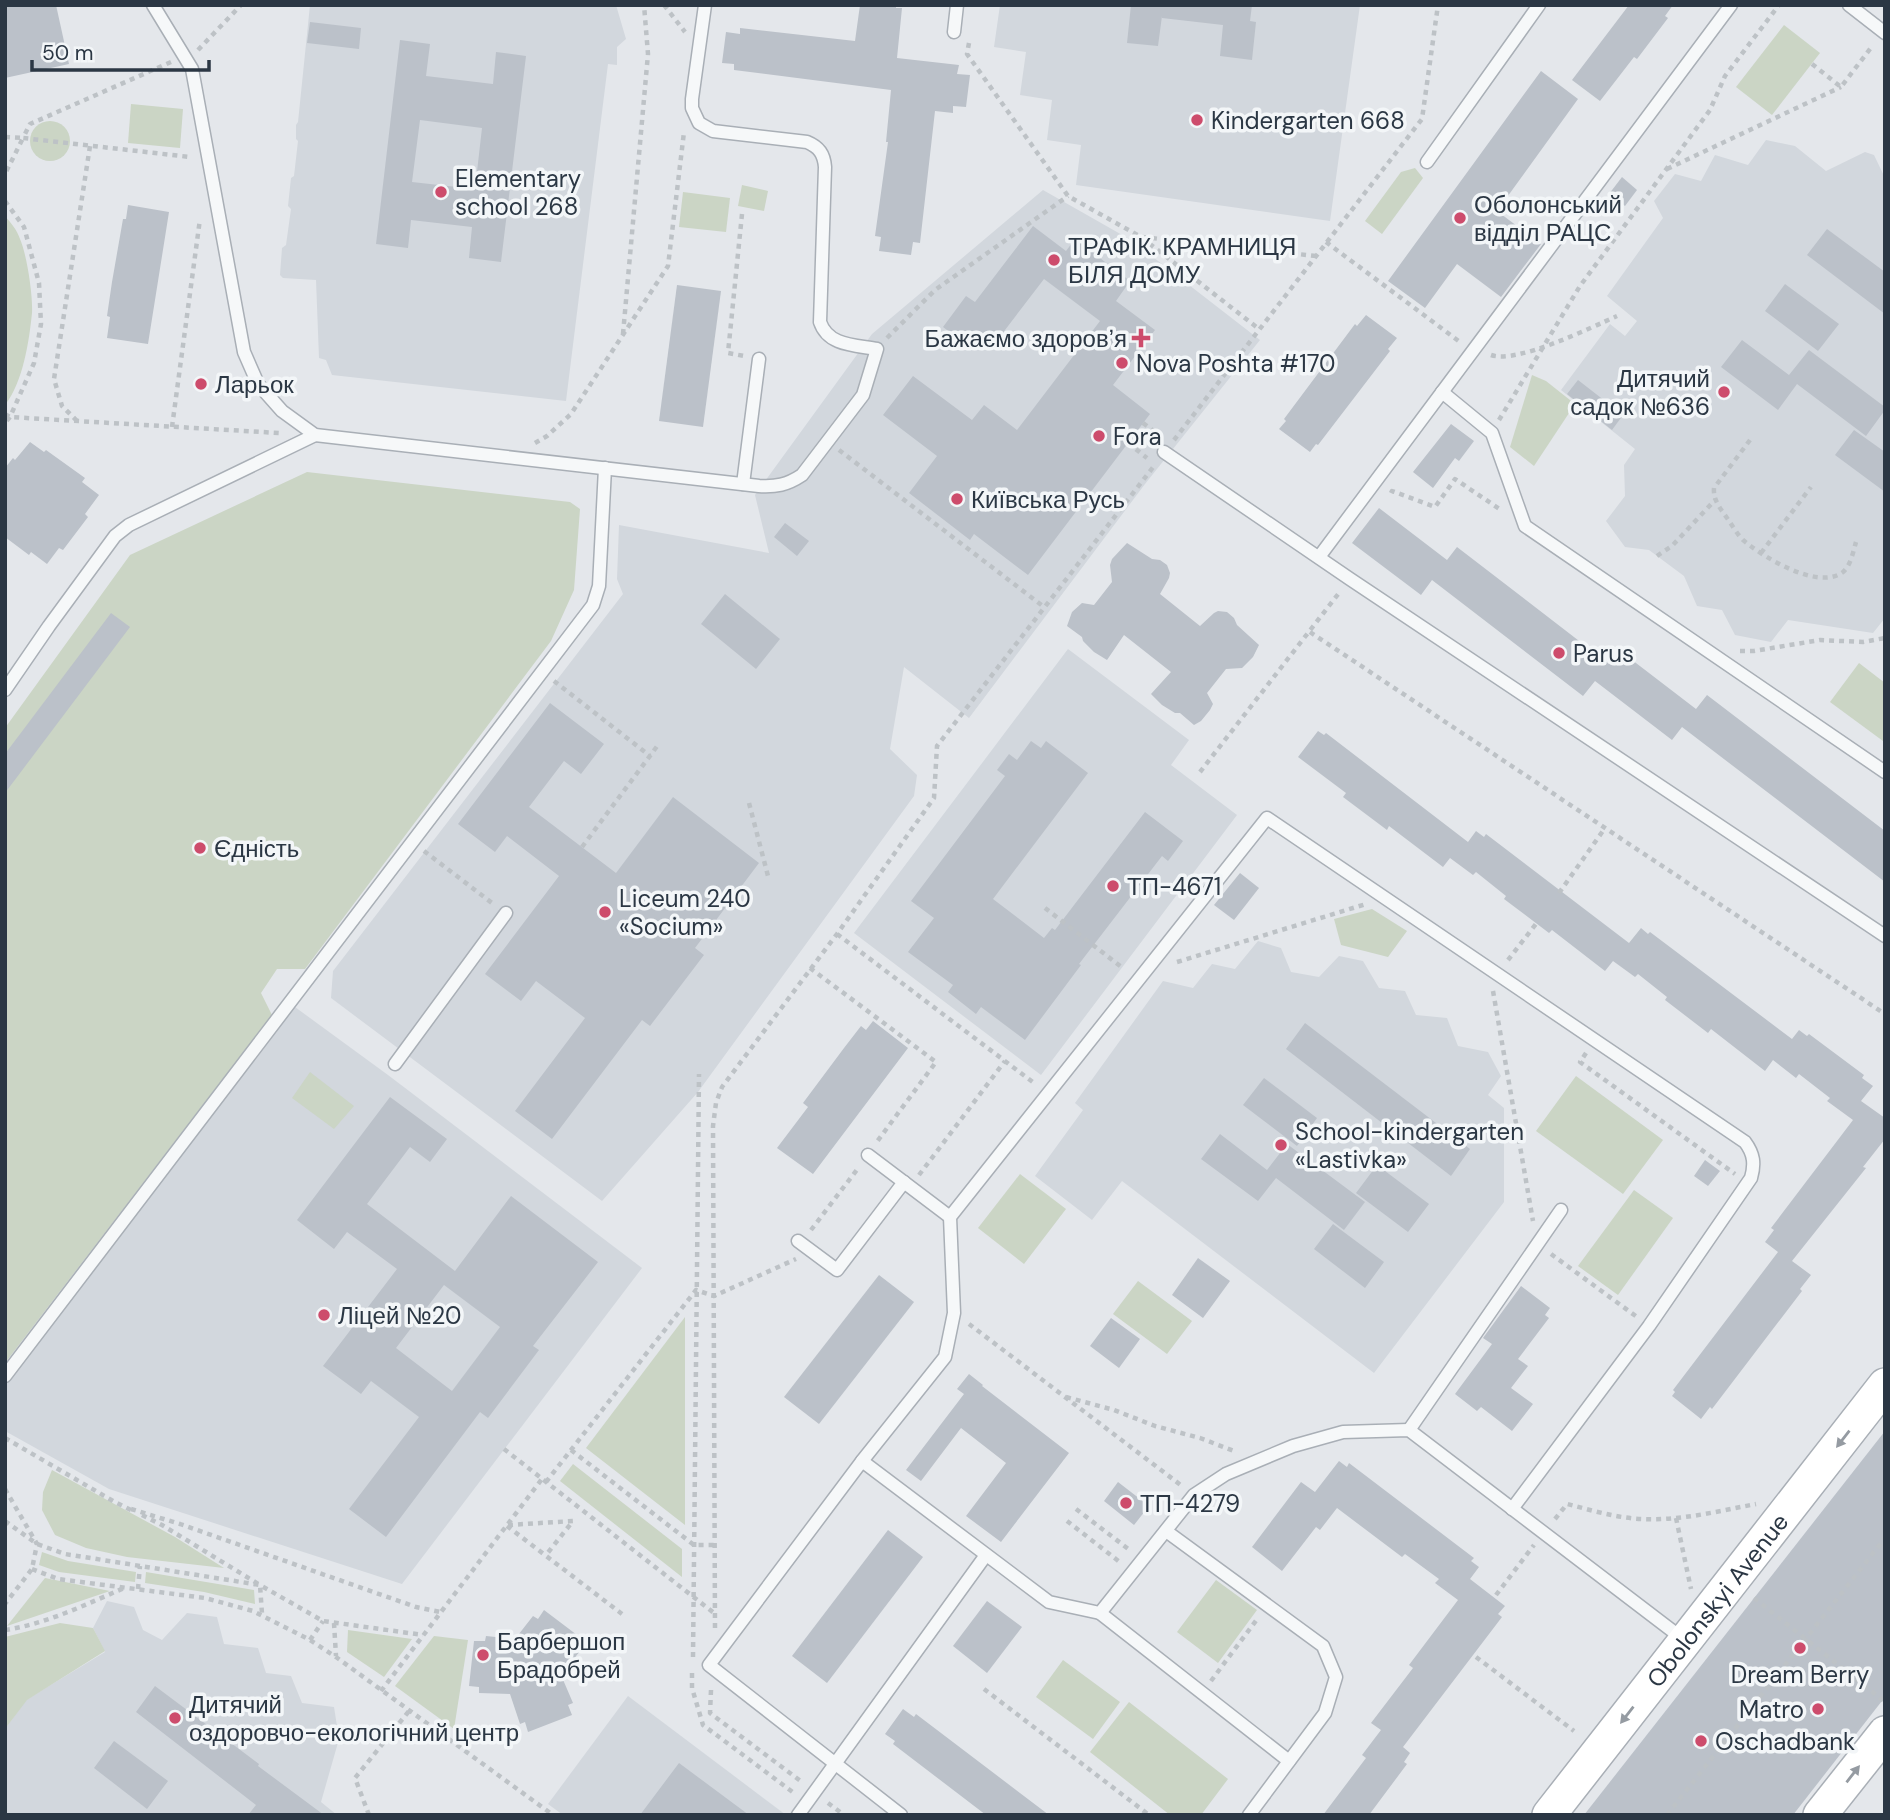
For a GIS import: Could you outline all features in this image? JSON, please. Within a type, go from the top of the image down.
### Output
[{"type":"main road","name":"Obolonskyi Avenue","points":[[1549,1815],[1885,1385]]},
{"type":"main road","points":[[1821,1815],[1885,1733]]},
{"type":"lane","points":[[153,5],[192,69],[244,352],[258,384],[282,411],[315,435],[776,487],[790,484],[802,475],[863,395],[877,349],[837,342],[828,337],[820,322],[825,167],[821,151],[807,142],[713,131],[699,123],[691,108],[705,5]]},
{"type":"lane","points":[[954,32],[957,5]]},
{"type":"lane","points":[[1427,162],[1539,5]]},
{"type":"lane","points":[[1319,557],[1731,5]]},
{"type":"lane","points":[[1849,5],[1882,35]]},
{"type":"lane","points":[[743,484],[758,359]]},
{"type":"lane","points":[[1442,391],[1492,433],[1525,526],[1885,772]]},
{"type":"lane","points":[[5,690],[115,536],[129,525],[315,435]]},
{"type":"lane","points":[[1164,452],[1885,936]]},
{"type":"lane","points":[[5,1376],[593,605],[599,586],[605,468]]},
{"type":"lane","points":[[901,1815],[713,1664],[862,1461],[945,1357],[954,1313],[950,1217],[1267,818],[1745,1142],[1752,1152],[1755,1167],[1751,1178],[1648,1326],[1512,1508]]},
{"type":"lane","points":[[395,1064],[506,913]]},
{"type":"lane","points":[[868,1155],[950,1217]]},
{"type":"lane","points":[[804,1245],[837,1270],[907,1185]]},
{"type":"lane","points":[[1409,1430],[1561,1210]]},
{"type":"lane","points":[[1100,1613],[1194,1495],[1226,1474],[1293,1446],[1343,1432],[1409,1430],[1685,1640]]},
{"type":"lane","points":[[862,1461],[1049,1601],[1100,1613],[1289,1760]]},
{"type":"lane","points":[[1166,1531],[1323,1646],[1336,1677],[1325,1713],[1249,1815]]},
{"type":"lane","points":[[798,1815],[986,1555]]},
{"type":"path","points":[[5,174],[30,124],[198,50],[241,5]]},
{"type":"path","points":[[623,335],[648,54],[644,5]]},
{"type":"path","points":[[810,1797],[710,1713],[715,1614],[713,1126],[716,1103],[722,1087],[837,934],[934,798],[937,746],[1422,118],[1438,5]]},
{"type":"path","points":[[1492,433],[1580,286],[1710,110],[1725,76],[1779,5]]},
{"type":"path","points":[[1666,169],[1841,87],[1882,35]]},
{"type":"path","points":[[969,42],[967,54],[1068,196],[1141,237],[1259,329]]},
{"type":"path","points":[[1812,64],[1841,87]]},
{"type":"path","points":[[512,458],[547,436],[571,414],[668,266],[685,122],[691,108]]},
{"type":"path","points":[[5,137],[208,159]]},
{"type":"path","points":[[77,421],[62,406],[54,379],[90,146]]},
{"type":"path","points":[[877,349],[935,290],[1068,196]]},
{"type":"path","points":[[5,201],[24,227],[38,283],[41,324],[34,363],[5,423]]},
{"type":"path","points":[[173,426],[201,213]]},
{"type":"path","points":[[742,214],[728,353],[758,359]]},
{"type":"path","points":[[1141,237],[1316,256]]},
{"type":"path","points":[[1326,242],[1465,346],[1499,358],[1543,348],[1617,316]]},
{"type":"path","points":[[8,416],[315,435]]},
{"type":"path","points":[[1750,440],[1714,488],[1715,500],[1741,538],[1761,553],[1803,575],[1826,577],[1845,570],[1856,542]]},
{"type":"path","points":[[828,441],[1044,607]]},
{"type":"path","points":[[1128,443],[1155,464]]},
{"type":"path","points":[[1384,502],[1392,491],[1436,507],[1455,479],[1525,526]]},
{"type":"path","points":[[1761,553],[1811,487]]},
{"type":"path","points":[[1657,555],[1672,546],[1715,500]]},
{"type":"path","points":[[920,512],[925,506]]},
{"type":"path","points":[[1200,772],[1350,579]]},
{"type":"path","points":[[1310,632],[1885,1014]]},
{"type":"path","points":[[1708,651],[1754,651],[1820,640],[1863,642],[1885,638]]},
{"type":"path","points":[[552,680],[650,756]]},
{"type":"path","points":[[582,847],[658,746]]},
{"type":"path","points":[[749,803],[768,876]]},
{"type":"path","points":[[1559,893],[1605,828]]},
{"type":"path","points":[[421,849],[506,913]]},
{"type":"path","points":[[1045,908],[1122,968],[1144,972],[1373,902]]},
{"type":"path","points":[[1539,920],[1492,982],[1537,1244],[1648,1326]]},
{"type":"path","points":[[837,934],[1048,1094]]},
{"type":"path","points":[[696,1290],[714,1296],[804,1245],[936,1062],[810,968]]},
{"type":"path","points":[[907,1185],[1005,1061]]},
{"type":"path","points":[[699,1074],[692,1688],[703,1725],[810,1797],[844,1815]]},
{"type":"path","points":[[381,1690],[507,1525],[571,1450],[696,1290]]},
{"type":"path","points":[[954,1313],[1194,1495]]},
{"type":"path","points":[[1063,1396],[1200,1438],[1258,1460]]},
{"type":"path","points":[[5,1438],[162,1525],[323,1621],[423,1636]]},
{"type":"path","points":[[505,1449],[715,1614]]},
{"type":"path","points":[[571,1450],[694,1545],[715,1545]]},
{"type":"path","points":[[5,1489],[37,1544],[32,1569],[5,1604]]},
{"type":"path","points":[[1496,1595],[1567,1504],[1615,1517],[1643,1520],[1676,1518],[1760,1503]]},
{"type":"path","points":[[1076,1509],[1143,1560]]},
{"type":"path","points":[[131,1510],[180,1524],[416,1607],[439,1612]]},
{"type":"path","points":[[1676,1518],[1691,1590]]},
{"type":"path","points":[[5,1521],[37,1544],[65,1554],[260,1585]]},
{"type":"path","points":[[507,1525],[573,1521],[546,1555]]},
{"type":"path","points":[[1067,1521],[1133,1572]]},
{"type":"path","points":[[507,1525],[622,1614]]},
{"type":"path","points":[[1667,1815],[1885,1538]]},
{"type":"path","points":[[138,1589],[140,1566]]},
{"type":"path","points":[[32,1569],[58,1579],[205,1598],[262,1615],[336,1657],[553,1815]]},
{"type":"path","points":[[260,1585],[262,1615]]},
{"type":"path","points":[[5,1630],[54,1616],[125,1588]]},
{"type":"path","points":[[1754,1598],[1885,1703]]},
{"type":"path","points":[[1202,1693],[1268,1605]]},
{"type":"path","points":[[310,1640],[323,1621]]},
{"type":"path","points":[[334,1623],[336,1657]]},
{"type":"path","points":[[1476,1657],[1574,1731]]},
{"type":"path","points":[[984,1689],[1149,1815]]},
{"type":"path","points":[[369,1815],[355,1778],[410,1711]]},
{"type":"shaded area","name":"Elementary school 268","points":[[310,5],[616,5],[626,39],[617,47],[617,65],[608,64],[566,401],[332,375],[326,360],[319,358],[316,280],[283,278],[280,275],[282,248],[286,245],[291,209],[288,206],[298,141],[296,125]]},
{"type":"shaded area","name":"Kindergarten 668","points":[[1000,5],[1360,5],[1330,221],[1076,185],[1081,145],[1047,140],[1052,100],[1020,95],[1026,52],[994,47]]},
{"type":"shaded area","name":"Дитячий садок №636","points":[[1766,140],[1795,146],[1826,171],[1865,152],[1874,155],[1885,178],[1885,618],[1873,633],[1788,620],[1771,642],[1735,635],[1722,610],[1697,606],[1684,576],[1649,550],[1625,547],[1606,521],[1625,496],[1624,465],[1635,449],[1561,390],[1610,324],[1625,336],[1637,321],[1607,296],[1663,218],[1654,201],[1675,174],[1701,181],[1715,155],[1748,165]]},
{"type":"shaded area","name":"Liceum 240 «Socium»","points":[[1043,190],[1131,240],[1260,340],[1145,484],[969,718],[904,667],[890,749],[917,775],[914,796],[698,1092],[602,1201],[331,998],[333,971],[623,594],[617,579],[619,525],[769,553],[755,495],[872,334]]},
{"type":"shaded area","points":[[1068,649],[1189,740],[1171,765],[1237,815],[1041,1075],[854,933]]},
{"type":"shaded area","name":"School-kindergarten «Lastivka»","points":[[1258,941],[1281,948],[1291,972],[1319,977],[1339,956],[1363,961],[1379,988],[1405,991],[1416,1015],[1447,1018],[1458,1046],[1488,1052],[1501,1076],[1488,1095],[1504,1108],[1504,1202],[1374,1373],[1122,1181],[1092,1220],[1035,1176],[1083,1110],[1075,1103],[1163,981],[1193,988],[1212,964],[1235,969]]},
{"type":"shaded area","name":"Ліцей №20","points":[[284,999],[642,1268],[402,1584],[109,1489],[5,1431],[5,1363]]},
{"type":"shaded area","name":"Дитячий оздоровчо-екологічний центр","points":[[107,1601],[134,1607],[143,1630],[162,1640],[187,1613],[217,1617],[224,1644],[258,1648],[266,1673],[291,1676],[302,1703],[334,1707],[339,1739],[321,1802],[337,1815],[5,1815],[5,1729],[26,1700],[105,1652],[93,1628]]},
{"type":"shaded area","points":[[628,1696],[786,1815],[563,1815],[548,1804]]},
{"type":"green space","points":[[1784,25],[1820,53],[1772,115],[1736,87]]},
{"type":"green space","points":[[131,104],[183,109],[180,148],[128,143]]},
{"type":"green space","points":[[50,121],[64,127],[70,141],[64,155],[50,161],[36,155],[30,141],[36,127]]},
{"type":"green space","points":[[1415,168],[1423,178],[1382,234],[1365,221],[1401,172]]},
{"type":"green space","points":[[742,185],[768,191],[764,211],[738,206]]},
{"type":"green space","points":[[683,192],[730,198],[726,232],[679,227]]},
{"type":"green space","points":[[5,216],[16,230],[23,246],[32,313],[24,361],[16,385],[5,405]]},
{"type":"green space","points":[[1532,375],[1546,381],[1575,404],[1534,466],[1510,447]]},
{"type":"green space","name":"Єдність","points":[[307,472],[570,502],[580,509],[574,590],[551,641],[305,969],[277,969],[261,993],[272,1015],[5,1363],[5,728],[130,555]]},
{"type":"green space","points":[[1859,663],[1885,683],[1883,741],[1830,702]]},
{"type":"green space","points":[[1372,909],[1407,931],[1388,957],[1341,945],[1334,919]]},
{"type":"green space","points":[[310,1072],[354,1106],[334,1129],[292,1098]]},
{"type":"green space","points":[[1576,1076],[1663,1140],[1623,1194],[1536,1131]]},
{"type":"green space","points":[[1020,1174],[1066,1209],[1024,1264],[978,1228]]},
{"type":"green space","points":[[1634,1190],[1673,1218],[1618,1295],[1578,1266]]},
{"type":"green space","points":[[1138,1281],[1192,1321],[1167,1354],[1113,1314]]},
{"type":"green space","points":[[685,1317],[685,1525],[586,1448]]},
{"type":"green space","points":[[573,1464],[682,1549],[682,1577],[560,1481]]},
{"type":"green space","points":[[52,1470],[175,1537],[224,1568],[127,1557],[86,1548],[55,1535],[42,1510],[43,1492]]},
{"type":"green space","points":[[42,1552],[68,1561],[136,1572],[135,1582],[59,1572],[39,1565]]},
{"type":"green space","points":[[146,1572],[254,1590],[255,1604],[204,1592],[145,1583]]},
{"type":"green space","points":[[45,1578],[110,1591],[7,1626]]},
{"type":"green space","points":[[1216,1580],[1257,1610],[1218,1663],[1177,1632]]},
{"type":"green space","points":[[60,1623],[93,1628],[105,1651],[27,1700],[5,1729],[5,1637]]},
{"type":"green space","points":[[348,1630],[412,1639],[384,1677],[347,1652]]},
{"type":"green space","points":[[434,1636],[468,1640],[454,1729],[395,1686]]},
{"type":"green space","points":[[1063,1660],[1120,1702],[1093,1739],[1036,1697]]},
{"type":"green space","points":[[1129,1702],[1228,1779],[1201,1815],[1170,1815],[1090,1752]]},
{"type":"building","points":[[5,5],[56,5],[69,64],[5,78]]},
{"type":"building","points":[[860,5],[896,5],[896,8],[902,8],[897,58],[959,65],[957,74],[970,75],[966,107],[953,106],[953,113],[935,111],[920,243],[913,242],[911,255],[879,251],[881,237],[875,236],[888,142],[891,90],[734,70],[734,64],[722,63],[726,32],[740,34],[740,28],[855,41]]},
{"type":"building","points":[[1131,5],[1252,5],[1250,21],[1256,22],[1252,60],[1220,56],[1223,25],[1162,16],[1158,46],[1127,43]]},
{"type":"building","points":[[1629,5],[1673,5],[1665,16],[1668,18],[1637,59],[1634,57],[1600,101],[1572,80]]},
{"type":"building","points":[[310,22],[361,28],[359,49],[307,43]]},
{"type":"building","points":[[400,40],[430,44],[426,76],[493,84],[496,52],[526,56],[501,262],[469,258],[472,227],[411,220],[408,248],[376,244]],"holes":[[[420,120],[482,128],[475,189],[412,182]]]},
{"type":"building","points":[[1541,71],[1578,99],[1497,211],[1541,244],[1501,297],[1457,264],[1425,308],[1388,281]]},
{"type":"building","points":[[1622,177],[1637,190],[1625,206],[1609,194]]},
{"type":"building","points":[[128,205],[169,212],[148,344],[107,338],[112,282]]},
{"type":"building","points":[[1033,226],[1066,251],[1075,239],[1130,281],[1116,301],[1155,330],[1113,385],[1150,414],[1028,575],[974,534],[970,540],[909,493],[937,456],[883,415],[913,376],[972,420],[984,405],[1017,430],[1100,321],[1044,279],[992,347],[982,339],[973,350],[943,327],[966,296],[975,302]]},
{"type":"building","points":[[1827,229],[1885,272],[1885,314],[1807,255]]},
{"type":"building","points":[[1785,284],[1839,324],[1818,351],[1765,311]]},
{"type":"building","points":[[677,285],[721,291],[703,427],[659,421]]},
{"type":"building","points":[[1366,315],[1397,338],[1388,349],[1390,351],[1310,452],[1279,429],[1355,324],[1357,326]]},
{"type":"building","points":[[1742,340],[1789,375],[1809,350],[1885,407],[1885,410],[1866,436],[1797,384],[1778,410],[1721,367]]},
{"type":"building","points":[[1578,380],[1623,415],[1612,430],[1567,394]]},
{"type":"building","points":[[1451,424],[1474,441],[1459,461],[1455,458],[1433,488],[1413,472]]},
{"type":"building","points":[[1854,430],[1885,452],[1885,492],[1835,455]]},
{"type":"building","points":[[30,442],[85,478],[82,482],[99,495],[85,514],[88,517],[63,550],[59,548],[47,564],[31,552],[29,555],[5,537],[5,468]]},
{"type":"building","points":[[1379,508],[1447,560],[1457,547],[1609,664],[1619,650],[1696,709],[1707,695],[1885,831],[1885,882],[1682,727],[1672,740],[1595,681],[1583,696],[1432,580],[1421,595],[1352,543]]},
{"type":"building","points":[[785,523],[809,541],[797,556],[774,537]]},
{"type":"building","points":[[1127,543],[1167,565],[1169,578],[1160,594],[1200,626],[1214,613],[1227,612],[1259,645],[1253,657],[1242,668],[1226,669],[1207,693],[1213,704],[1210,710],[1194,725],[1180,713],[1162,705],[1151,694],[1171,672],[1124,635],[1107,660],[1094,652],[1082,637],[1067,626],[1072,612],[1082,603],[1094,605],[1112,582],[1112,559]]},
{"type":"building","points":[[725,594],[780,639],[756,669],[701,624]]},
{"type":"building","points":[[111,613],[130,627],[5,793],[5,754]]},
{"type":"building","points":[[550,703],[604,744],[581,774],[564,761],[529,807],[616,873],[673,797],[759,863],[695,948],[704,955],[650,1026],[642,1020],[552,1139],[515,1111],[585,1018],[536,981],[521,1001],[485,974],[559,876],[507,836],[495,852],[458,824]]},
{"type":"building","points":[[1318,731],[1324,735],[1326,733],[1468,842],[1476,831],[1484,837],[1486,834],[1629,943],[1641,928],[1648,934],[1650,932],[1792,1039],[1799,1030],[1807,1036],[1809,1034],[1864,1075],[1862,1078],[1873,1086],[1861,1101],[1885,1118],[1885,1139],[1863,1167],[1866,1168],[1792,1261],[1811,1275],[1800,1289],[1802,1291],[1712,1409],[1710,1407],[1701,1419],[1672,1396],[1675,1392],[1673,1390],[1778,1252],[1765,1242],[1774,1230],[1771,1228],[1853,1120],[1827,1101],[1830,1098],[1799,1074],[1796,1078],[1773,1060],[1765,1071],[1711,1029],[1708,1033],[1665,1000],[1667,997],[1638,974],[1635,977],[1613,961],[1605,971],[1552,930],[1549,933],[1504,899],[1506,896],[1476,872],[1473,875],[1450,858],[1443,867],[1389,826],[1387,830],[1343,797],[1346,793],[1298,757]]},
{"type":"building","points":[[1031,741],[1041,748],[1046,741],[1088,773],[993,899],[1044,938],[1052,928],[1055,930],[1145,812],[1183,841],[1168,861],[1162,856],[1025,1040],[981,1007],[976,1014],[948,992],[953,985],[908,952],[934,918],[911,901],[1005,776],[997,770],[1009,754],[1017,760]]},
{"type":"building","points":[[1240,873],[1259,888],[1234,920],[1214,905]]},
{"type":"building","points":[[873,1021],[908,1048],[813,1174],[777,1148],[808,1107],[803,1103],[844,1048],[861,1026],[866,1030]]},
{"type":"building","points":[[1305,1023],[1470,1149],[1451,1176],[1286,1049]]},
{"type":"building","points":[[1264,1078],[1317,1118],[1297,1146],[1243,1105]]},
{"type":"building","points":[[390,1097],[447,1139],[430,1162],[410,1147],[367,1204],[455,1271],[511,1196],[598,1262],[533,1346],[539,1350],[488,1418],[480,1412],[386,1537],[349,1509],[419,1417],[371,1381],[361,1394],[323,1366],[397,1269],[347,1232],[334,1249],[297,1220]],"holes":[[[444,1285],[500,1327],[452,1391],[396,1348]]]},
{"type":"building","points":[[1220,1134],[1267,1170],[1287,1144],[1365,1202],[1344,1230],[1276,1178],[1258,1201],[1201,1159]]},
{"type":"building","points":[[1705,1160],[1720,1171],[1708,1186],[1694,1176]]},
{"type":"building","points":[[1377,1165],[1429,1204],[1408,1232],[1356,1193]]},
{"type":"building","points":[[1333,1224],[1384,1262],[1365,1288],[1314,1249]]},
{"type":"building","points":[[1198,1258],[1230,1281],[1203,1318],[1172,1295]]},
{"type":"building","points":[[879,1275],[914,1302],[819,1424],[784,1397]]},
{"type":"building","points":[[1521,1286],[1550,1308],[1545,1315],[1549,1318],[1518,1359],[1528,1366],[1511,1388],[1533,1404],[1512,1431],[1481,1407],[1477,1411],[1455,1394],[1492,1344],[1483,1338]]},
{"type":"building","points":[[1111,1318],[1140,1339],[1119,1368],[1090,1346]]},
{"type":"building","points":[[969,1374],[1069,1453],[1001,1542],[966,1516],[1006,1463],[961,1428],[921,1481],[906,1470],[964,1394],[957,1389]]},
{"type":"building","name":"Dream Berry","points":[[1885,1431],[1885,1697],[1793,1815],[1584,1815]]},
{"type":"building","points":[[1339,1461],[1347,1467],[1349,1463],[1474,1558],[1471,1561],[1479,1567],[1470,1579],[1505,1606],[1498,1614],[1502,1617],[1403,1747],[1410,1753],[1404,1762],[1407,1764],[1369,1815],[1323,1815],[1366,1758],[1362,1755],[1381,1730],[1371,1723],[1413,1668],[1409,1665],[1458,1600],[1435,1583],[1439,1579],[1405,1554],[1402,1557],[1337,1508],[1320,1530],[1316,1527],[1282,1571],[1252,1547],[1301,1482],[1315,1492]]},
{"type":"building","name":"ТП-4279","points":[[1118,1482],[1149,1506],[1134,1525],[1104,1501]]},
{"type":"building","points":[[888,1530],[923,1557],[827,1683],[792,1656]]},
{"type":"building","points":[[987,1601],[1022,1627],[987,1673],[953,1646]]},
{"type":"building","points":[[544,1610],[581,1638],[574,1647],[580,1651],[561,1675],[573,1703],[568,1705],[572,1715],[528,1732],[525,1722],[520,1724],[510,1694],[479,1693],[479,1687],[469,1686],[474,1641],[485,1641],[486,1636],[515,1639],[533,1616],[538,1619]]},
{"type":"building","points":[[155,1686],[324,1815],[248,1815],[256,1805],[136,1712]]},
{"type":"building","points":[[903,1709],[914,1717],[916,1714],[1049,1815],[986,1815],[893,1744],[895,1741],[885,1734]]},
{"type":"building","points":[[114,1741],[168,1781],[147,1809],[94,1768]]},
{"type":"building","points":[[679,1763],[749,1815],[640,1815]]},
{"type":"place","name":"Kindergarten 668","points":[[1197,120]]},
{"type":"place","name":"Elementary school 268","points":[[441,192]]},
{"type":"place","name":"Оболонський відділ РАЦС","points":[[1460,218]]},
{"type":"place","name":"ТРАФІК. КРАМНИЦЯ БІЛЯ ДОМУ","points":[[1054,260]]},
{"type":"place","name":"Бажаємо здоровʼя","points":[[1141,338]]},
{"type":"place","name":"Nova Poshta #170","points":[[1122,363]]},
{"type":"place","name":"Ларьок","points":[[201,384]]},
{"type":"place","name":"Дитячий садок №636","points":[[1724,392]]},
{"type":"place","name":"Fora","points":[[1099,436]]},
{"type":"place","name":"Київська Русь","points":[[957,499]]},
{"type":"place","name":"Parus","points":[[1559,653]]},
{"type":"place","name":"Єдність","points":[[200,848]]},
{"type":"place","name":"ТП-4671","points":[[1113,886]]},
{"type":"place","name":"Liceum 240 «Socium»","points":[[605,912]]},
{"type":"place","name":"School-kindergarten «Lastivka»","points":[[1281,1145]]},
{"type":"place","name":"Ліцей №20","points":[[324,1315]]},
{"type":"place","name":"ТП-4279","points":[[1126,1503]]},
{"type":"place","name":"Dream Berry","points":[[1800,1648]]},
{"type":"place","name":"Барбершоп Брадобрей","points":[[483,1655]]},
{"type":"place","name":"Matro","points":[[1818,1709]]},
{"type":"place","name":"Дитячий оздоровчо-екологічний центр","points":[[175,1718]]},
{"type":"place","name":"Oschadbank","points":[[1701,1741]]}]
